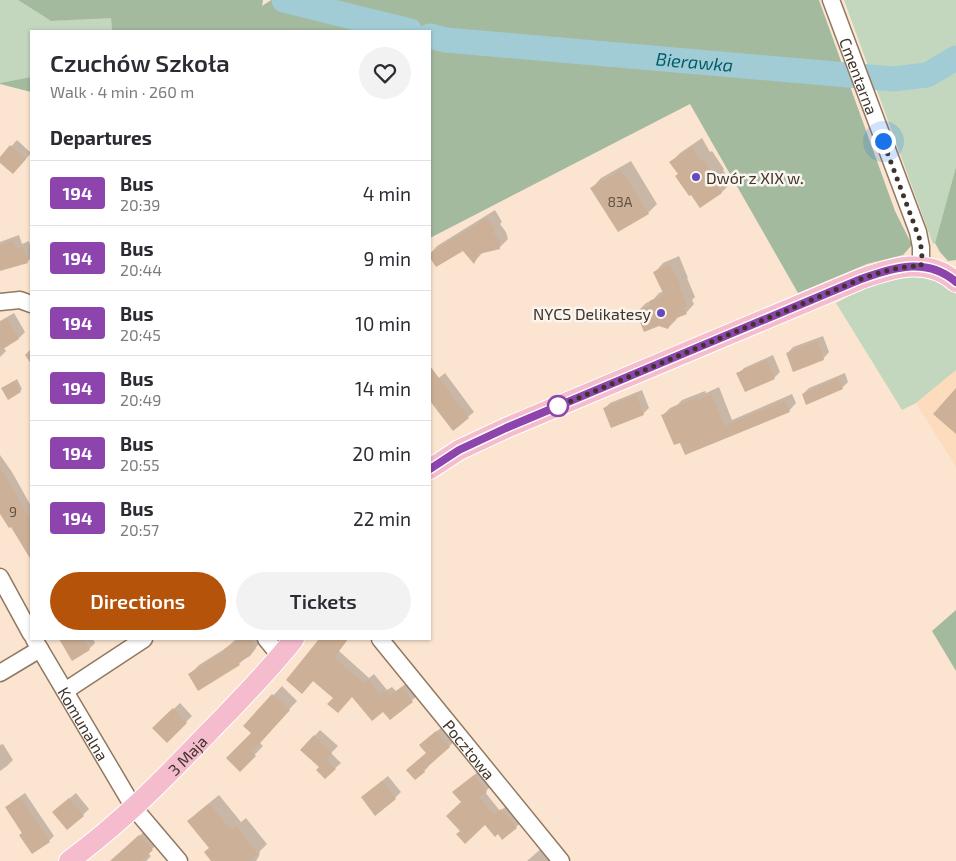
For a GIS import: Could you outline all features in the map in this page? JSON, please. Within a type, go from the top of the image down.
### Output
[{"type":"main road","points":[[431,468],[459,450],[506,428],[861,279],[893,269],[921,266],[940,271],[956,282]]},
{"type":"main road","name":"3 Maja","points":[[69,861],[134,808],[166,777],[244,696],[293,640]]},
{"type":"street","name":"Cmentarna","points":[[831,0],[920,240],[921,266]]},
{"type":"street","points":[[0,302],[20,300],[30,304]]},
{"type":"street","points":[[0,577],[30,632]]},
{"type":"street","points":[[65,692],[143,640]]},
{"type":"street","points":[[267,640],[280,656]]},
{"type":"street","name":"Pocztowa","points":[[381,640],[560,861]]},
{"type":"street","points":[[0,672],[37,644]]},
{"type":"street","name":"Komunalna","points":[[37,644],[134,808],[179,861]]},
{"type":"shaded area","points":[[956,370],[956,467],[916,403]]},
{"type":"green space","points":[[0,0],[18,0],[51,21],[111,17],[112,30],[30,30],[30,77],[0,83]]},
{"type":"green space","points":[[18,0],[263,0],[262,6],[271,0],[819,0],[895,211],[912,245],[903,255],[867,264],[798,293],[690,104],[431,237],[431,30],[112,30],[111,18],[51,21]]},
{"type":"green space","points":[[844,0],[956,0],[956,167],[935,243],[933,244]]},
{"type":"green space","points":[[30,77],[30,92],[0,84]]},
{"type":"green space","points":[[956,167],[956,260],[948,261],[935,243]]},
{"type":"green space","points":[[905,276],[933,279],[956,294],[956,370],[916,403],[902,410],[836,303],[871,284]]},
{"type":"green space","points":[[956,610],[956,671],[932,631]]},
{"type":"building","points":[[10,145],[26,159],[13,174],[0,163],[0,157]]},
{"type":"building","name":"Dwór z XIX w.","points":[[692,147],[701,160],[703,159],[716,179],[714,180],[722,193],[700,208],[675,176],[678,174],[669,162]]},
{"type":"building","points":[[621,170],[649,214],[618,232],[590,188]]},
{"type":"building","points":[[487,218],[499,240],[500,249],[479,254],[474,264],[463,251],[436,267],[431,260],[431,252]]},
{"type":"building","points":[[13,241],[16,249],[23,247],[28,263],[0,271],[0,245]]},
{"type":"building","name":"NYCS Delikatesy","points":[[670,264],[681,287],[687,306],[684,308],[687,314],[672,320],[668,329],[659,326],[644,332],[636,312],[651,305],[649,301],[664,295],[653,272]]},
{"type":"building","points":[[7,318],[19,339],[0,351],[0,323]]},
{"type":"building","points":[[817,341],[824,360],[793,372],[786,353]]},
{"type":"building","points":[[767,360],[775,379],[745,392],[736,373]]},
{"type":"building","points":[[431,367],[469,418],[453,431],[431,402]]},
{"type":"building","points":[[838,378],[843,389],[806,405],[802,394]]},
{"type":"building","points":[[14,381],[21,392],[8,400],[1,388]]},
{"type":"building","points":[[956,388],[956,434],[933,414]]},
{"type":"building","points":[[711,394],[725,426],[785,401],[790,412],[685,455],[680,443],[674,445],[661,415],[674,410],[673,407]]},
{"type":"building","points":[[636,395],[644,415],[611,428],[603,408]]},
{"type":"building","points":[[0,467],[30,519],[30,558],[11,527],[9,528],[0,514]]},
{"type":"building","points":[[60,640],[85,640],[90,650],[72,661]]},
{"type":"building","points":[[239,640],[252,640],[256,648],[250,656],[238,663],[240,665],[198,691],[188,674],[225,651],[224,649]]},
{"type":"building","points":[[318,640],[347,640],[334,657],[363,683],[367,679],[380,695],[386,691],[390,696],[402,687],[413,702],[390,720],[383,712],[372,721],[352,697],[338,713],[327,704],[333,698],[313,681],[302,694],[286,680]]},
{"type":"building","points":[[272,694],[290,710],[252,752],[256,756],[240,772],[226,758],[251,733],[243,726]]},
{"type":"building","points":[[173,708],[187,723],[167,743],[152,728]]},
{"type":"building","points":[[436,731],[450,747],[415,780],[406,770],[426,753],[419,745]]},
{"type":"building","points":[[314,735],[332,753],[326,760],[336,769],[325,779],[316,770],[319,767],[300,750]]},
{"type":"building","points":[[474,775],[487,792],[479,797],[494,815],[501,809],[517,828],[502,840],[498,834],[495,837],[485,825],[465,844],[456,834],[460,831],[446,816],[461,802],[452,792]]},
{"type":"building","points":[[382,781],[396,799],[375,816],[361,797]]},
{"type":"building","points":[[20,798],[50,842],[32,854],[19,835],[22,833],[5,807]]},
{"type":"building","points":[[69,798],[84,816],[67,830],[52,812]]},
{"type":"building","points":[[209,804],[231,830],[236,826],[258,854],[250,861],[211,861],[204,852],[209,848],[187,821]]},
{"type":"building","points":[[139,835],[153,850],[141,861],[110,861]]},
{"type":"waterway","name":"Bierawka","points":[[284,0],[406,30]]},
{"type":"waterway","name":"Bierawka","points":[[431,36],[446,40],[893,79],[927,75],[956,58]]},
{"type":"bus line","name":"194","points":[[431,468],[459,450],[506,428],[886,270],[921,266],[945,273],[956,282]]},
{"type":"place","name":"Dwór z XIX w.","points":[[696,177]]},
{"type":"place","name":"NYCS Delikatesy","points":[[661,313]]},
{"type":"route","points":[[558,406],[552,409],[861,279],[886,270],[921,266],[920,240],[883,141]]}]
